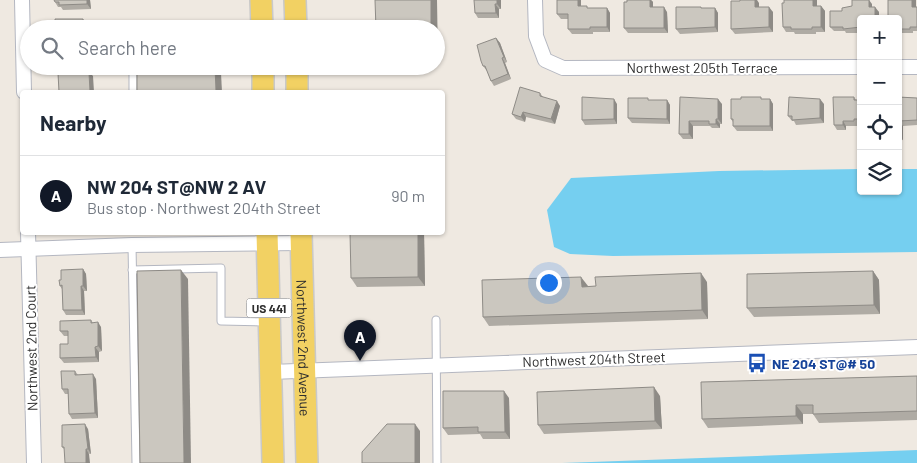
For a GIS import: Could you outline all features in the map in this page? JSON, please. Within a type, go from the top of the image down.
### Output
[{"type":"main road","points":[[261,0],[262,20]]},
{"type":"main road","points":[[295,0],[296,20]]},
{"type":"main road","points":[[263,75],[263,90]]},
{"type":"main road","points":[[297,75],[298,90]]},
{"type":"main road","name":"US 441","points":[[267,238],[273,463]]},
{"type":"main road","name":"Northwest 2nd Avenue","points":[[301,238],[307,463]]},
{"type":"street","points":[[22,0],[22,20]]},
{"type":"street","name":"Northwest 205th Terrace","points":[[535,0],[536,36],[545,60],[563,68],[857,66]]},
{"type":"street","points":[[902,66],[917,66]]},
{"type":"street","points":[[24,75],[24,90]]},
{"type":"street","name":"Northwest 2nd Court","points":[[28,235],[34,463]]},
{"type":"street","points":[[0,250],[301,238]]},
{"type":"street","name":"Northwest 204th Street","points":[[271,372],[917,347]]},
{"type":"lane","points":[[133,75],[133,90]]},
{"type":"lane","points":[[132,245],[136,463]]},
{"type":"lane","points":[[132,270],[220,268],[221,320],[269,322]]},
{"type":"lane","points":[[436,320],[437,463]]},
{"type":"water","points":[[857,169],[857,195],[902,195],[902,169],[917,169],[917,252],[613,256],[570,254],[554,247],[547,210],[571,178],[719,171]]},
{"type":"water","points":[[917,450],[917,463],[562,463],[591,462]]},
{"type":"building","points":[[54,0],[87,0],[87,4],[59,5],[59,2]]},
{"type":"building","points":[[375,0],[431,0],[431,20],[376,20]]},
{"type":"building","points":[[474,0],[497,0],[497,4],[495,4],[496,13],[475,13]]},
{"type":"building","points":[[557,0],[578,0],[578,6],[607,8],[607,27],[568,29],[568,14],[557,14]]},
{"type":"building","points":[[627,0],[650,0],[650,7],[664,7],[664,28],[624,28],[624,2],[627,2]]},
{"type":"building","points":[[755,0],[755,7],[769,7],[769,27],[731,29],[731,1]]},
{"type":"building","points":[[784,0],[813,0],[813,6],[821,6],[821,27],[791,29],[791,27],[783,27],[782,3],[784,3]]},
{"type":"building","points":[[852,0],[869,0],[869,7],[875,7],[875,15],[857,15],[857,27],[843,29],[843,27],[830,27],[830,11],[842,11],[842,8],[852,6]]},
{"type":"building","points":[[888,0],[912,0],[912,7],[917,7],[917,27],[902,29],[902,15],[888,15]]},
{"type":"building","points":[[676,7],[715,8],[715,27],[676,29]]},
{"type":"building","points":[[55,19],[83,19],[83,20]]},
{"type":"building","points":[[496,38],[504,57],[502,58],[508,74],[491,81],[481,61],[477,45]]},
{"type":"building","points":[[58,75],[89,75],[90,90],[59,90]]},
{"type":"building","points":[[137,75],[215,75],[216,90],[137,90]]},
{"type":"building","points":[[520,87],[557,101],[551,119],[523,112],[521,117],[512,114]]},
{"type":"building","points":[[582,97],[614,99],[614,119],[582,120]]},
{"type":"building","points":[[680,97],[718,99],[718,119],[716,119],[716,124],[709,124],[709,121],[689,121],[689,134],[679,134]]},
{"type":"building","points":[[741,97],[770,99],[770,126],[733,126],[731,99],[741,99]]},
{"type":"building","points":[[789,97],[820,99],[820,118],[792,120],[792,116],[788,116]]},
{"type":"building","points":[[833,97],[854,97],[854,100],[857,100],[857,119],[854,119],[854,121],[843,121],[843,125],[834,125]]},
{"type":"building","points":[[902,97],[917,98],[917,120],[902,121]]},
{"type":"building","points":[[628,98],[667,100],[667,119],[628,118]]},
{"type":"building","points":[[350,235],[418,235],[418,277],[351,278]]},
{"type":"building","points":[[83,269],[83,286],[81,286],[82,310],[63,310],[62,285],[60,286],[59,280],[61,280],[61,270]]},
{"type":"building","points":[[181,270],[184,463],[140,463],[137,271]]},
{"type":"building","points":[[873,271],[874,305],[747,308],[747,274]]},
{"type":"building","points":[[701,273],[702,310],[483,317],[482,280],[581,277],[582,287],[596,286],[595,277]]},
{"type":"building","points":[[91,320],[91,323],[98,322],[98,346],[95,347],[96,357],[60,358],[60,344],[68,344],[68,331],[60,331],[60,321]]},
{"type":"building","points":[[61,371],[75,371],[75,375],[93,374],[95,413],[69,414],[68,389],[62,389]]},
{"type":"building","points":[[917,376],[917,411],[813,414],[813,405],[796,405],[796,416],[702,419],[701,382]]},
{"type":"building","points":[[654,387],[655,421],[538,425],[537,392]]},
{"type":"building","points":[[443,391],[504,391],[505,432],[478,432],[478,427],[443,428]]},
{"type":"building","points":[[85,424],[88,449],[86,449],[86,463],[65,463],[64,447],[62,447],[62,425]]},
{"type":"building","points":[[387,424],[415,424],[415,463],[362,463],[362,452]]},
{"type":"place","name":"NW 204 ST@NW 2 AV","points":[[360,361]]},
{"type":"place","name":"NE 204 ST@# 50","points":[[757,363]]}]
